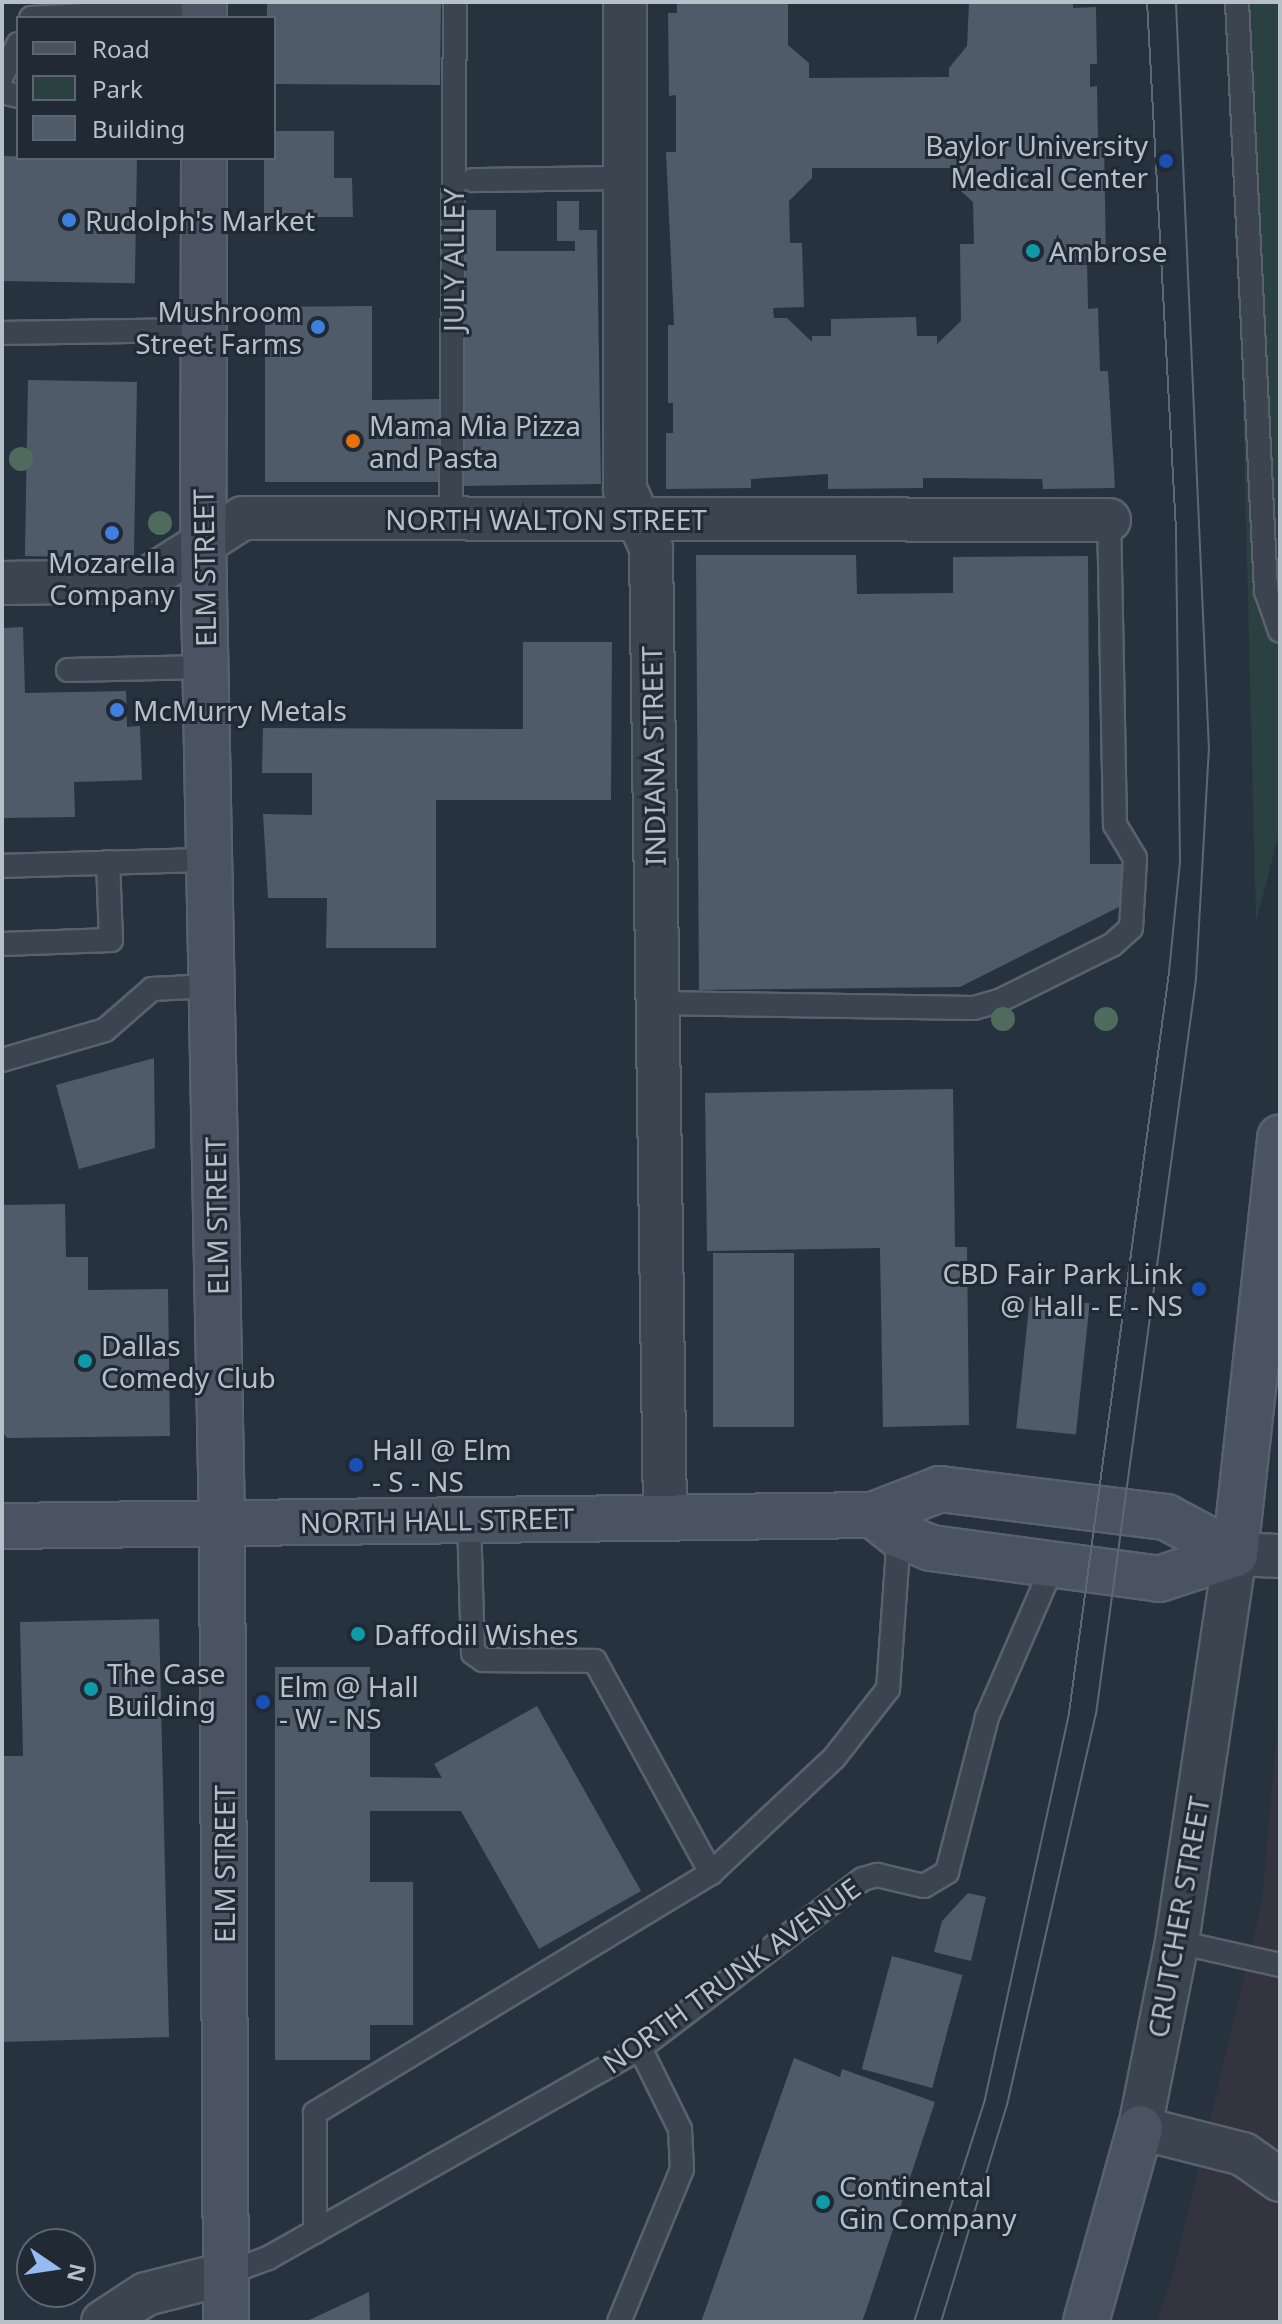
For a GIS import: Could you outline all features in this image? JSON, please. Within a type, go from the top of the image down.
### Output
[{"type":"street","name":"INDIANA STREET","points":[[625,2],[625,489],[651,548],[665,1516]]},
{"type":"street","name":"ELM STREET","points":[[204,160],[203,543],[222,1523],[226,2322]]},
{"type":"street","name":"NORTH WALTON STREET","points":[[2,583],[144,581],[243,518],[1109,520]]},
{"type":"street","points":[[1235,1554],[1280,1137]]},
{"type":"street","name":"NORTH HALL STREET","points":[[886,1525],[940,1489],[1166,1517],[1235,1554]]},
{"type":"street","name":"NORTH HALL STREET","points":[[2,1526],[665,1516],[886,1525],[931,1548],[1159,1579],[1235,1554],[1280,1556]]},
{"type":"street","name":"CRUTCHER STREET","points":[[1140,2128],[1177,1942],[1235,1554]]},
{"type":"street","points":[[1086,2322],[1140,2128],[1243,2154],[1280,2180]]},
{"type":"street","name":"NORTH TRUNK AVENUE","points":[[103,2322],[146,2294],[225,2274]]},
{"type":"lane","name":"JULY ALLEY","points":[[451,518],[455,2]]},
{"type":"lane","points":[[1237,2],[1266,591],[1280,631]]},
{"type":"lane","points":[[69,16],[204,9]]},
{"type":"lane","points":[[2,76],[16,48]]},
{"type":"lane","points":[[473,180],[625,178]]},
{"type":"lane","points":[[2,333],[203,330]]},
{"type":"lane","points":[[657,1003],[974,1008],[999,1001],[1112,945],[1131,928],[1135,858],[1115,825],[1109,520]]},
{"type":"lane","points":[[68,670],[205,667]]},
{"type":"lane","points":[[2,866],[208,860]]},
{"type":"lane","points":[[2,944],[111,940],[108,862]]},
{"type":"lane","points":[[2,1060],[105,1030],[152,989],[211,986]]},
{"type":"lane","points":[[469,1519],[473,1653],[483,1660],[595,1661],[711,1873]]},
{"type":"lane","points":[[315,2232],[315,2113],[711,1873],[834,1758],[888,1689],[886,1525]]},
{"type":"lane","name":"NORTH TRUNK AVENUE","points":[[225,2274],[315,2232],[640,2048],[863,1879],[877,1875],[924,1886],[947,1872],[987,1717],[1053,1565]]},
{"type":"lane","points":[[1177,1942],[1280,1965]]},
{"type":"lane","points":[[619,2322],[682,2169],[680,2129],[640,2048]]},
{"type":"shaded area","points":[[1280,1693],[1280,2322],[1157,2322],[1174,2270],[1262,1902]]},
{"type":"green space","points":[[1233,2],[1280,2],[1280,830],[1256,922]]},
{"type":"building","points":[[267,2],[441,2],[440,85],[276,84],[276,16],[267,16]]},
{"type":"building","name":"Ambrose","points":[[677,2],[788,2],[788,45],[809,63],[809,78],[949,77],[949,68],[967,46],[969,2],[1073,2],[1073,8],[1096,7],[1097,64],[1090,64],[1090,87],[1097,86],[1098,143],[1104,143],[1106,259],[1087,259],[1088,309],[1098,308],[1100,371],[1108,371],[1115,488],[1043,489],[1042,479],[923,478],[923,488],[828,489],[828,474],[751,479],[751,488],[666,489],[666,433],[673,433],[673,403],[668,403],[668,325],[674,325],[666,152],[676,152],[676,95],[669,96],[668,13],[677,13]],"holes":[[[812,168],[952,168],[952,183],[973,202],[974,244],[960,244],[961,321],[937,344],[937,336],[917,336],[916,317],[831,319],[831,336],[812,336],[812,342],[787,318],[774,318],[773,308],[804,307],[802,243],[790,243],[789,201],[812,178]]]},
{"type":"building","points":[[276,131],[334,131],[334,178],[352,178],[353,217],[264,217],[264,160],[276,160]]},
{"type":"building","name":"Rudolph's Market","points":[[2,156],[16,156],[16,160],[137,160],[135,283],[2,281]]},
{"type":"building","points":[[557,201],[579,201],[579,230],[597,230],[601,484],[462,486],[464,210],[496,210],[496,251],[575,251],[575,241],[557,241]]},
{"type":"building","points":[[372,306],[372,400],[440,399],[440,482],[265,482],[265,307]]},
{"type":"building","points":[[28,380],[137,382],[134,558],[25,556]]},
{"type":"building","points":[[696,555],[856,555],[857,594],[953,593],[953,557],[1088,556],[1090,864],[1123,864],[1123,905],[960,987],[699,990]]},
{"type":"building","points":[[23,627],[25,693],[126,691],[127,727],[140,726],[142,780],[74,782],[75,817],[2,818],[2,628]]},
{"type":"building","points":[[523,642],[612,642],[611,800],[436,800],[436,948],[326,948],[327,898],[268,898],[263,814],[312,815],[312,773],[262,773],[263,728],[523,729]]},
{"type":"building","points":[[154,1058],[155,1148],[79,1169],[56,1085]]},
{"type":"building","points":[[953,1089],[955,1247],[967,1247],[969,1425],[883,1427],[880,1248],[707,1251],[705,1093]]},
{"type":"building","name":"Dallas Comedy Club","points":[[65,1204],[66,1257],[88,1257],[88,1290],[168,1289],[170,1436],[7,1438],[2,1431],[2,1205]]},
{"type":"building","points":[[713,1253],[794,1253],[794,1427],[713,1427]]},
{"type":"building","points":[[1030,1297],[1090,1303],[1076,1435],[1016,1428]]},
{"type":"building","name":"The Case Building","points":[[159,1619],[169,2037],[2,2042],[2,1756],[23,1756],[20,1622]]},
{"type":"building","points":[[275,1667],[370,1667],[370,1777],[442,1778],[434,1764],[537,1706],[641,1891],[539,1949],[461,1811],[370,1811],[370,1882],[413,1882],[413,2025],[370,2025],[370,2060],[275,2060]]},
{"type":"building","points":[[968,1893],[986,1897],[971,1961],[934,1952],[942,1921]]},
{"type":"building","points":[[892,1956],[963,1975],[932,2088],[862,2069]]},
{"type":"building","name":"Continental Gin Company","points":[[794,2058],[840,2077],[842,2069],[935,2102],[862,2322],[701,2322]]},
{"type":"building","points":[[369,2292],[370,2322],[305,2322]]},
{"type":"tram line","points":[[914,2322],[985,2099],[1069,1713],[1169,972],[1180,862],[1176,530],[1147,2]]},
{"type":"tram line","points":[[941,2322],[1007,2105],[1096,1714],[1196,979],[1209,750],[1176,2]]},
{"type":"place","name":"Baylor University Medical Center","points":[[1166,161]]},
{"type":"place","name":"Rudolph's Market","points":[[69,220]]},
{"type":"place","name":"Ambrose","points":[[1033,251]]},
{"type":"place","name":"Mushroom Street Farms","points":[[318,327]]},
{"type":"place","name":"Mama Mia Pizza and Pasta","points":[[353,441]]},
{"type":"place","name":"Mozarella Company","points":[[112,533]]},
{"type":"place","name":"McMurry Metals","points":[[117,710]]},
{"type":"place","name":"CBD Fair Park Link @ Hall - E - NS","points":[[1199,1289]]},
{"type":"place","name":"Dallas Comedy Club","points":[[85,1361]]},
{"type":"place","name":"Hall @ Elm - S - NS","points":[[356,1465]]},
{"type":"place","name":"Daffodil Wishes","points":[[358,1634]]},
{"type":"place","name":"The Case Building","points":[[91,1689]]},
{"type":"place","name":"Elm @ Hall - W - NS","points":[[263,1702]]},
{"type":"place","name":"Continental Gin Company","points":[[823,2202]]}]
